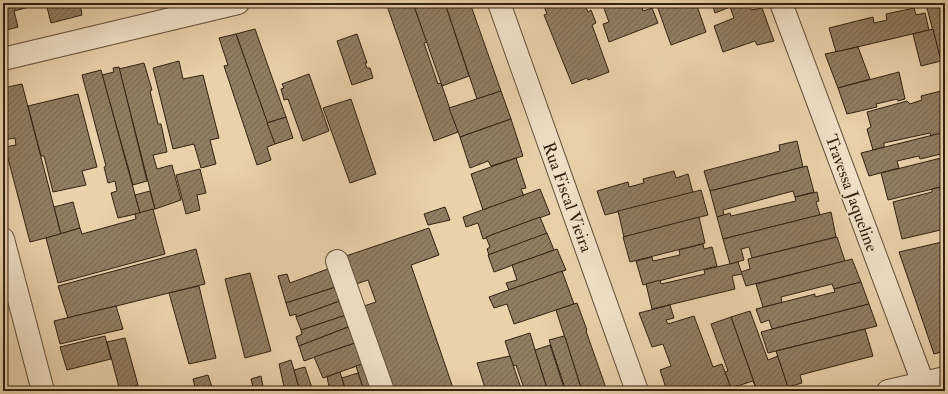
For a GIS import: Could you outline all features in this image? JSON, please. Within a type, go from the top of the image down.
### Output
[{"type":"street","points":[[3,59],[238,3]]},
{"type":"street","name":"Rua Fiscal Vieira","points":[[499,3],[637,391]]},
{"type":"street","name":"Travessa Jaqueline","points":[[781,3],[923,383]]},
{"type":"street","points":[[3,239],[43,391]]},
{"type":"street","points":[[337,261],[383,391]]},
{"type":"street","points":[[888,391],[945,378]]},
{"type":"building","points":[[3,3],[44,3],[14,11],[18,27],[3,31]]},
{"type":"building","points":[[46,3],[80,3],[82,15],[51,23]]},
{"type":"building","points":[[386,3],[413,3],[427,42],[424,43],[438,84],[441,83],[458,132],[434,141]]},
{"type":"building","points":[[413,3],[445,3],[469,76],[442,86]]},
{"type":"building","points":[[445,3],[470,3],[501,91],[477,99]]},
{"type":"building","points":[[543,3],[584,3],[588,12],[591,10],[596,23],[592,25],[609,72],[572,84],[544,15],[547,14]]},
{"type":"building","points":[[602,3],[641,3],[643,11],[652,8],[658,23],[609,42],[603,24],[609,22]]},
{"type":"building","points":[[656,3],[696,3],[706,32],[671,45]]},
{"type":"building","points":[[712,3],[740,3],[715,13]]},
{"type":"building","points":[[740,3],[749,3],[751,10],[762,8],[774,41],[757,45],[755,41],[723,52],[714,26],[734,18],[730,7]]},
{"type":"building","points":[[945,3],[945,53],[939,55],[926,4]]},
{"type":"building","points":[[914,8],[916,15],[925,13],[929,30],[836,52],[829,28],[873,17],[874,23],[887,20],[886,14]]},
{"type":"building","points":[[255,29],[286,117],[267,123],[236,34]]},
{"type":"building","points":[[933,29],[941,61],[921,66],[913,34]]},
{"type":"building","points":[[236,34],[275,144],[267,147],[271,160],[257,165],[224,66],[228,65],[219,38]]},
{"type":"building","points":[[357,34],[367,63],[365,63],[367,68],[370,68],[373,78],[352,85],[337,41]]},
{"type":"building","points":[[858,47],[870,79],[838,88],[825,54]]},
{"type":"building","points":[[179,61],[183,79],[203,75],[219,138],[210,140],[216,164],[201,168],[194,144],[173,149],[153,68]]},
{"type":"building","points":[[144,63],[152,90],[150,91],[158,124],[161,124],[167,152],[153,155],[157,169],[172,165],[181,200],[155,209],[119,69]]},
{"type":"building","points":[[119,67],[147,181],[133,185],[102,75],[114,72],[113,68]]},
{"type":"building","points":[[101,70],[140,213],[118,218],[111,193],[117,191],[115,181],[108,183],[104,167],[106,166],[82,75]]},
{"type":"building","points":[[899,72],[905,99],[898,101],[897,99],[876,104],[877,107],[847,114],[838,88]]},
{"type":"building","points":[[309,74],[329,131],[303,141],[288,99],[284,100],[281,89],[284,88],[282,84]]},
{"type":"building","points":[[22,84],[61,234],[30,242],[5,147],[16,145],[15,138],[3,140],[3,88]]},
{"type":"building","points":[[501,91],[511,119],[460,137],[449,108]]},
{"type":"building","points":[[941,91],[945,105],[945,132],[931,136],[930,133],[884,143],[884,147],[873,150],[867,129],[871,127],[867,112],[907,101],[910,104],[922,100],[921,96]]},
{"type":"building","points":[[78,94],[97,167],[82,171],[86,185],[53,192],[44,156],[41,156],[28,106]]},
{"type":"building","points":[[351,99],[376,174],[350,183],[323,108]]},
{"type":"building","points":[[286,117],[293,138],[275,144],[267,123]]},
{"type":"building","points":[[511,119],[523,156],[491,166],[488,161],[470,168],[460,137]]},
{"type":"building","points":[[945,132],[945,153],[920,159],[919,156],[897,161],[899,168],[869,176],[861,153]]},
{"type":"building","points":[[797,141],[803,167],[710,191],[704,171],[780,151],[779,145]]},
{"type":"building","points":[[945,157],[945,186],[888,200],[881,173]]},
{"type":"building","points":[[516,158],[526,188],[521,189],[524,196],[483,210],[471,174]]},
{"type":"building","points":[[807,166],[814,192],[795,197],[793,191],[723,210],[724,215],[717,217],[710,191]]},
{"type":"building","points":[[200,169],[206,193],[197,195],[200,210],[186,214],[176,175]]},
{"type":"building","points":[[674,171],[676,178],[688,174],[693,193],[605,215],[597,191],[628,182],[629,187],[644,183],[643,179]]},
{"type":"building","points":[[945,186],[945,229],[902,239],[893,202],[932,192],[932,189]]},
{"type":"building","points":[[540,189],[550,214],[483,239],[478,223],[466,227],[463,217]]},
{"type":"building","points":[[701,190],[708,215],[624,237],[618,211]]},
{"type":"building","points":[[150,191],[155,209],[140,213],[135,195]]},
{"type":"building","points":[[817,192],[819,201],[816,202],[820,215],[723,239],[717,217],[730,213],[731,216],[796,201],[795,197]]},
{"type":"building","points":[[73,202],[80,228],[61,234],[54,207]]},
{"type":"building","points":[[445,207],[450,220],[428,225],[424,214]]},
{"type":"building","points":[[153,209],[165,254],[58,283],[46,238],[80,228],[82,234],[136,219],[135,214]]},
{"type":"building","points":[[831,212],[836,237],[752,258],[749,247],[741,249],[744,260],[730,264],[723,239]]},
{"type":"building","points":[[540,217],[547,234],[489,255],[487,249],[490,247],[486,237]]},
{"type":"building","points":[[699,217],[705,243],[630,262],[623,237]]},
{"type":"building","points":[[429,228],[439,255],[411,265],[454,391],[386,391],[361,307],[376,302],[368,280],[350,286],[340,258]]},
{"type":"building","points":[[547,233],[554,250],[494,272],[488,255]]},
{"type":"building","points":[[837,237],[845,261],[746,286],[741,272],[750,269],[748,259]]},
{"type":"building","points":[[942,242],[945,251],[945,351],[934,354],[899,252]]},
{"type":"building","points":[[703,244],[704,249],[712,247],[717,266],[643,285],[636,261],[652,257],[653,261],[680,255],[679,250]]},
{"type":"building","points":[[196,249],[205,284],[68,318],[58,286]]},
{"type":"building","points":[[557,249],[566,270],[509,290],[506,283],[517,280],[512,265]]},
{"type":"building","points":[[852,259],[861,282],[834,289],[832,284],[781,297],[782,303],[763,307],[756,284]]},
{"type":"building","points":[[738,262],[742,274],[732,276],[735,289],[652,309],[646,284],[660,280],[661,284],[705,274],[704,270]]},
{"type":"building","points":[[333,267],[339,286],[286,303],[278,276],[287,274],[290,283]]},
{"type":"building","points":[[562,271],[574,304],[514,324],[507,304],[494,308],[489,297]]},
{"type":"building","points":[[250,273],[271,351],[245,358],[225,279]]},
{"type":"building","points":[[861,282],[869,304],[772,329],[769,320],[761,323],[756,309],[815,294],[815,297],[835,292],[834,289]]},
{"type":"building","points":[[199,286],[216,358],[189,364],[169,293]]},
{"type":"building","points":[[339,286],[348,298],[296,317],[296,314],[290,316],[286,303]]},
{"type":"building","points":[[348,298],[352,313],[301,330],[296,317]]},
{"type":"building","points":[[577,303],[607,391],[582,391],[556,310]]},
{"type":"building","points":[[869,304],[877,326],[768,353],[761,332]]},
{"type":"building","points":[[670,305],[674,318],[666,320],[668,324],[694,316],[713,367],[722,364],[730,385],[713,391],[667,391],[660,370],[671,366],[663,344],[652,347],[639,313]]},
{"type":"building","points":[[116,306],[123,329],[60,344],[54,321]]},
{"type":"building","points":[[750,311],[768,360],[778,356],[788,387],[770,391],[757,391],[731,317]]},
{"type":"building","points":[[352,313],[356,324],[299,346],[296,337],[302,334],[301,330]]},
{"type":"building","points":[[731,317],[757,391],[753,381],[731,388],[725,372],[728,371],[711,324]]},
{"type":"building","points":[[356,324],[363,340],[304,361],[299,346]]},
{"type":"building","points":[[865,329],[873,356],[800,375],[802,383],[788,387],[776,351]]},
{"type":"building","points":[[530,333],[548,391],[525,391],[516,365],[513,366],[505,341]]},
{"type":"building","points":[[105,336],[111,359],[67,370],[60,347]]},
{"type":"building","points":[[564,336],[582,391],[566,391],[549,340]]},
{"type":"building","points":[[125,338],[138,385],[134,386],[135,391],[120,391],[107,342]]},
{"type":"building","points":[[364,340],[371,361],[323,378],[314,357]]},
{"type":"building","points":[[550,345],[565,391],[548,391],[535,350]]},
{"type":"building","points":[[510,356],[522,391],[486,391],[477,363]]},
{"type":"building","points":[[291,360],[300,391],[285,391],[279,364]]},
{"type":"building","points":[[365,363],[373,391],[364,391],[356,366]]},
{"type":"building","points":[[305,367],[313,391],[300,391],[294,370]]},
{"type":"building","points":[[340,372],[346,391],[330,391],[327,377]]},
{"type":"building","points":[[358,373],[364,391],[346,391],[342,378]]},
{"type":"building","points":[[208,375],[212,387],[209,387],[210,391],[196,391],[193,379]]},
{"type":"building","points":[[261,376],[264,391],[254,391],[251,379]]}]
